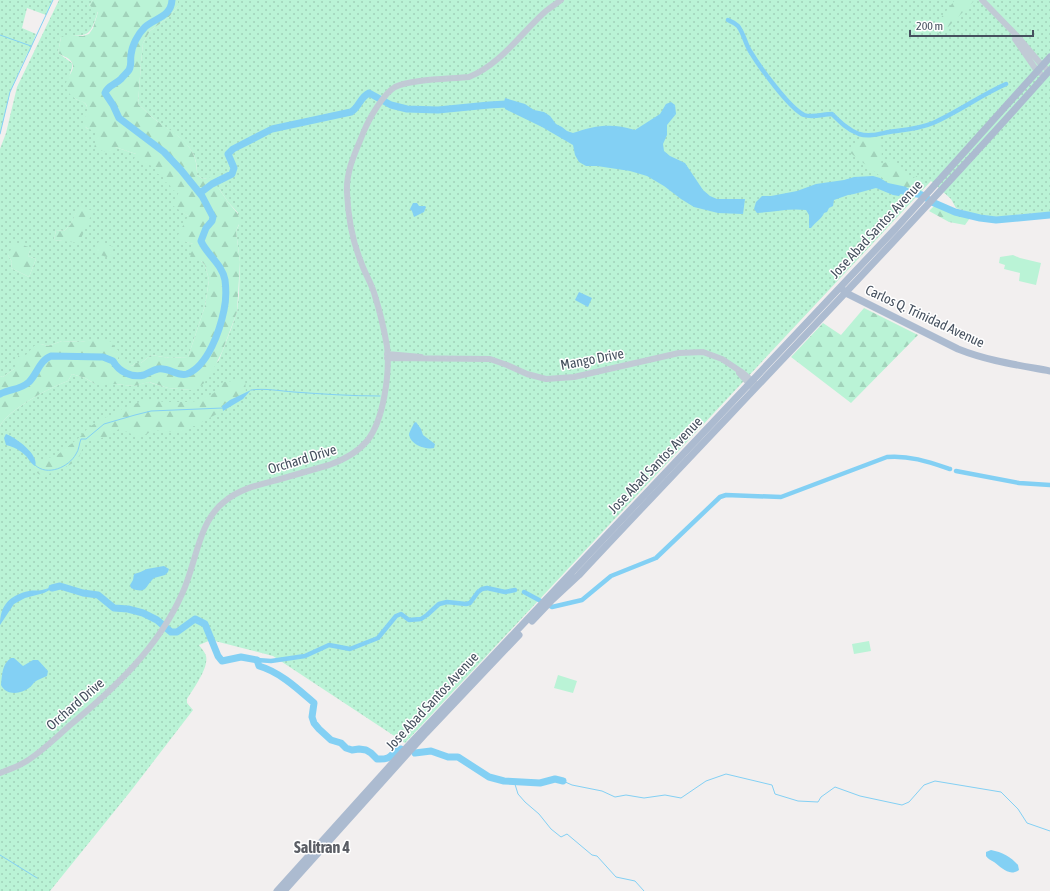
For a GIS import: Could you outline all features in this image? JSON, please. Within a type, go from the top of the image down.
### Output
[{"type":"main road","name":"Jose Abad Santos Avenue","points":[[277,891],[296,874],[410,747],[548,600],[580,575],[753,385],[839,287],[919,202],[1050,56]]},
{"type":"main road","name":"Jose Abad Santos Avenue","points":[[753,385],[846,293],[1048,72]]},
{"type":"main road","name":"Carlos Q. Trinidad Avenue","points":[[839,287],[846,293],[958,349],[994,361],[1050,371]]},
{"type":"main road","name":"Jose Abad Santos Avenue","points":[[284,891],[296,874]]},
{"type":"street","name":"Orchard Drive","points":[[0,773],[26,762],[105,696],[142,658],[167,621],[183,593],[197,549],[209,520],[223,502],[241,491],[343,460],[367,441],[378,422],[384,398],[387,356],[382,320],[375,294],[361,263],[352,236],[347,190],[348,170],[368,123],[387,93],[402,84],[469,77],[478,74],[494,62],[547,10],[562,0]]},
{"type":"street","points":[[983,0],[1040,68],[1048,72]]},
{"type":"street","name":"Mango Drive","points":[[387,356],[412,360],[429,358],[490,360],[507,365],[527,374],[546,379],[574,377],[686,352],[703,352],[722,359],[743,373],[753,385]]},
{"type":"green space","points":[[0,0],[53,0],[46,15],[27,8],[22,28],[36,34],[30,51],[27,54],[10,92],[0,134]]},
{"type":"green space","points":[[59,0],[93,0],[89,5],[98,11],[92,27],[86,34],[61,37],[58,53],[72,63],[70,81],[72,92],[74,98],[86,104],[86,128],[94,130],[115,147],[136,154],[157,168],[179,192],[183,212],[188,216],[187,242],[193,244],[201,261],[205,265],[209,280],[205,306],[188,357],[170,358],[151,355],[141,363],[135,363],[132,366],[118,359],[103,339],[80,342],[62,341],[48,346],[41,344],[14,369],[3,377],[0,376],[0,149],[6,133],[17,87]],"holes":[[[79,206],[64,241],[54,240],[56,230],[64,231],[71,224]],[[31,248],[28,256],[36,259],[29,277],[11,268],[12,262],[8,255]]]},
{"type":"green space","points":[[93,0],[178,0],[178,6],[169,17],[150,31],[143,43],[138,104],[154,119],[185,142],[194,156],[197,175],[203,179],[211,177],[238,214],[240,222],[236,231],[240,262],[237,312],[222,352],[210,376],[203,384],[196,388],[190,390],[168,388],[149,382],[134,386],[95,384],[85,378],[72,374],[68,381],[20,406],[5,419],[0,426],[0,376],[3,377],[14,369],[19,354],[25,356],[34,346],[41,344],[48,346],[62,341],[80,342],[103,339],[112,342],[119,353],[118,359],[132,366],[135,363],[141,363],[151,355],[170,358],[188,357],[205,306],[209,280],[205,265],[201,261],[190,258],[193,244],[176,239],[188,216],[172,205],[179,192],[172,190],[169,183],[163,182],[164,176],[155,173],[157,168],[134,159],[136,154],[115,147],[112,154],[94,148],[98,134],[83,125],[87,112],[86,104],[72,97],[66,89],[67,80],[72,71],[73,64],[68,58],[58,53],[61,37],[65,35],[83,36],[89,34],[93,28],[98,12],[89,5]]},
{"type":"green space","points":[[178,0],[1050,0],[1050,212],[995,217],[974,214],[956,208],[951,199],[931,181],[405,743],[273,656],[211,640],[199,645],[206,656],[206,661],[200,678],[187,699],[187,703],[193,710],[130,792],[50,891],[0,891],[0,426],[5,419],[20,406],[68,381],[72,374],[85,378],[95,384],[134,386],[148,382],[168,388],[190,390],[219,360],[237,312],[240,262],[236,231],[239,225],[238,213],[220,190],[207,178],[203,179],[197,175],[197,165],[194,156],[185,143],[154,119],[138,104],[143,43],[150,31],[169,17],[178,6]]},
{"type":"green space","points":[[955,0],[975,0],[941,34],[932,29]]},
{"type":"green space","points":[[878,136],[882,148],[881,164],[893,160],[912,179],[917,176],[917,185],[911,191],[889,183],[848,151],[859,143],[864,137]]},
{"type":"green space","points":[[935,205],[970,218],[965,225],[949,222],[929,211]]},
{"type":"green space","points":[[79,206],[93,211],[79,243],[54,240],[56,230],[64,231],[71,224]]},
{"type":"green space","points":[[99,241],[113,247],[110,258],[94,253]]},
{"type":"green space","points":[[13,245],[23,245],[31,248],[28,256],[36,259],[29,277],[11,268],[12,262],[8,255]]},
{"type":"green space","points":[[1013,255],[1041,263],[1036,285],[1019,281],[1020,273],[1004,269],[1005,265],[999,263],[1000,257]]},
{"type":"green space","points":[[864,308],[918,335],[851,403],[791,357],[823,323],[841,335]]},
{"type":"green space","points":[[245,380],[246,393],[230,400],[222,406],[220,405],[221,412],[203,421],[198,426],[191,426],[179,433],[153,430],[147,434],[141,435],[134,435],[119,429],[104,438],[92,439],[88,441],[84,444],[79,457],[76,460],[67,466],[44,476],[37,473],[31,465],[30,462],[33,465],[36,465],[37,461],[39,460],[56,456],[80,437],[88,428],[126,407],[150,400],[165,402],[192,402],[214,393],[223,382]]},
{"type":"green space","points":[[869,641],[871,651],[854,654],[852,644]]},
{"type":"green space","points":[[558,675],[577,681],[573,693],[554,688]]},
{"type":"water","points":[[505,98],[525,104],[534,110],[544,112],[550,116],[556,124],[573,133],[589,128],[604,126],[619,126],[635,130],[660,114],[666,104],[671,102],[675,105],[676,114],[667,125],[667,135],[663,144],[664,151],[670,156],[685,163],[703,190],[710,196],[717,199],[745,199],[743,214],[718,213],[694,207],[647,176],[630,171],[597,166],[586,166],[579,162],[575,155],[573,145],[542,127],[505,109]]},
{"type":"water","points":[[873,176],[888,183],[907,187],[899,196],[876,188],[834,200],[833,206],[824,213],[811,228],[809,228],[809,215],[806,210],[757,213],[754,209],[756,202],[762,196],[771,196],[797,191],[816,184],[854,177]]},
{"type":"water","points":[[413,203],[417,203],[419,206],[425,206],[424,212],[414,217],[410,209]]},
{"type":"water","points":[[579,292],[592,298],[588,307],[575,300]]},
{"type":"water","points":[[251,390],[243,399],[223,411],[222,406],[230,400]]},
{"type":"water","points":[[416,422],[423,435],[435,444],[434,448],[419,446],[410,439],[410,432],[414,423]]},
{"type":"water","points":[[6,434],[26,447],[34,457],[36,462],[35,466],[21,452],[6,445],[4,438]]},
{"type":"water","points":[[164,566],[169,569],[168,572],[165,575],[154,578],[145,589],[140,591],[131,588],[130,585],[134,574],[147,569]]},
{"type":"water","points":[[57,585],[60,586],[57,586],[44,593],[25,598],[14,604],[0,625],[0,618],[4,607],[11,598],[22,593],[42,590]]},
{"type":"water","points":[[11,658],[14,658],[23,666],[33,660],[38,660],[48,671],[47,676],[36,681],[22,692],[14,693],[6,691],[1,685],[2,674],[6,663]]},
{"type":"water","points":[[991,850],[1009,857],[1018,865],[1019,870],[1009,872],[1002,869],[986,856],[986,852]]},
{"type":"waterway","points":[[0,134],[10,92],[53,0]]},
{"type":"waterway","points":[[0,394],[26,385],[32,379],[41,364],[51,356],[103,357],[113,361],[122,371],[135,376],[144,375],[156,369],[166,369],[183,375],[187,374],[194,370],[207,356],[216,337],[225,306],[225,280],[218,264],[201,241],[206,228],[212,221],[213,217],[202,196],[181,170],[164,152],[119,118],[105,93],[129,70],[133,47],[140,33],[149,24],[166,14],[171,6],[172,0]]},
{"type":"waterway","points":[[728,20],[738,26],[748,48],[760,66],[783,96],[798,111],[807,116],[832,114],[841,123],[859,134],[874,135],[928,125],[942,119],[1006,84]]},
{"type":"waterway","points":[[0,35],[31,46]]},
{"type":"waterway","points":[[200,193],[212,184],[232,174],[234,168],[228,154],[233,149],[272,129],[351,112],[369,93],[391,105],[407,109],[438,110],[506,104],[512,107]]},
{"type":"waterway","points":[[895,189],[922,195],[932,202],[955,212],[980,218],[996,220],[1050,215]]},
{"type":"waterway","points":[[251,390],[267,389],[358,396],[380,396]]},
{"type":"waterway","points":[[35,465],[40,469],[45,470],[57,469],[63,466],[73,459],[78,451],[81,439],[86,439],[104,424],[151,411],[223,408]]},
{"type":"waterway","points":[[524,592],[552,607],[582,600],[611,576],[656,558],[720,497],[726,495],[781,497],[887,457],[911,458],[950,469]]},
{"type":"waterway","points":[[956,471],[1019,483],[1050,485]]},
{"type":"waterway","points":[[52,588],[60,586],[83,593],[98,595],[114,608],[128,609],[143,613],[157,620],[171,632],[177,632],[195,619],[205,624],[218,656],[222,661],[241,657],[257,660],[259,666],[274,672],[314,703],[312,717],[314,723],[331,740],[341,743],[346,748],[352,750],[366,750],[377,759],[387,758],[397,750],[401,749]]},
{"type":"waterway","points":[[257,660],[271,661],[305,656],[329,645],[350,649],[378,638],[396,616],[401,614],[409,620],[421,619],[439,604],[447,602],[470,603],[482,589],[487,588],[505,592],[515,590]]},
{"type":"waterway","points":[[415,753],[431,751],[448,757],[458,757],[489,777],[504,781],[540,783],[555,779],[563,781]]},
{"type":"waterway","points":[[563,781],[572,785],[602,791],[615,797],[626,795],[644,798],[665,795],[681,798],[706,781],[726,774],[772,785],[775,794],[798,801],[818,802],[821,797],[835,787],[860,796],[902,805],[909,802],[924,785],[935,781],[1001,792],[1018,809],[1027,823],[1050,831]]},
{"type":"waterway","points":[[514,781],[518,794],[539,814],[551,829],[561,837],[567,834],[592,855],[597,856],[616,877],[635,881],[644,891]]},
{"type":"waterway","points":[[0,855],[37,878]]},
{"type":"district","name":"Salitran 4","points":[[322,847]]}]
